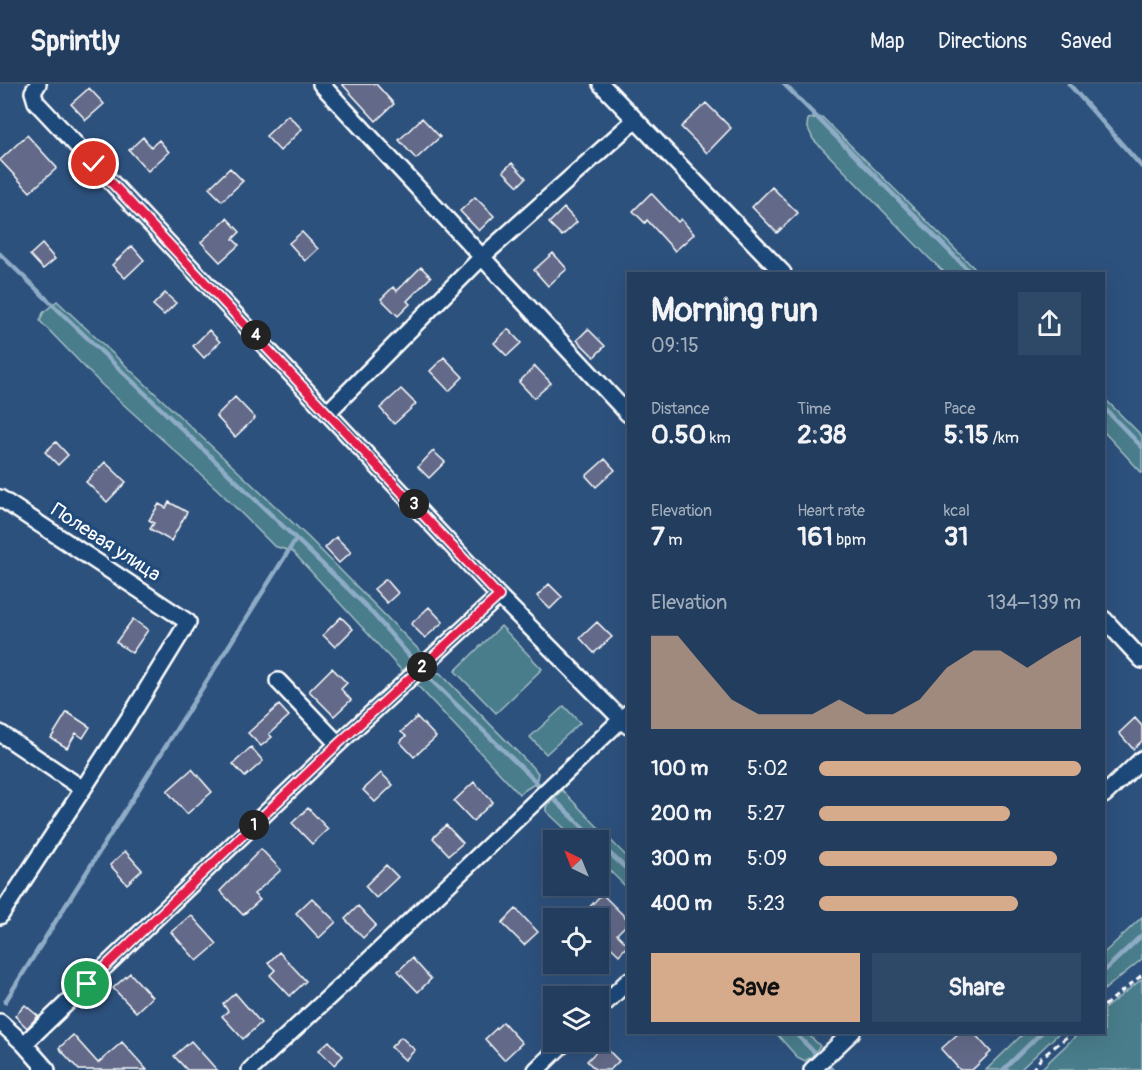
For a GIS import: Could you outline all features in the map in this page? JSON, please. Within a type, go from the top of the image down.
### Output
[{"type":"street","points":[[38,84],[33,92],[36,102],[499,596],[626,719],[250,1070]]},
{"type":"street","points":[[321,84],[627,413]]},
{"type":"street","points":[[601,84],[782,272]]},
{"type":"street","points":[[328,412],[483,256],[635,120]]},
{"type":"street","name":"Полевая улица","points":[[0,498],[188,622],[83,789]]},
{"type":"street","points":[[24,1044],[338,744],[499,596]]},
{"type":"street","points":[[1105,621],[1142,660]]},
{"type":"street","points":[[278,681],[338,744]]},
{"type":"street","points":[[0,733],[83,789],[0,916]]},
{"type":"street","points":[[1105,794],[1142,759]]},
{"type":"street","points":[[609,999],[627,982]]},
{"type":"street","points":[[0,1022],[47,1070]]},
{"type":"street","points":[[812,1070],[850,1034]]},
{"type":"street","points":[[536,1070],[555,1052]]},
{"type":"path","points":[[1105,1005],[1142,975]]},
{"type":"path","points":[[1032,1070],[1042,1058],[1071,1034]]},
{"type":"green space","points":[[822,117],[978,272],[944,272],[813,139],[807,126],[808,119]]},
{"type":"green space","points":[[57,301],[309,538],[422,653],[402,671],[293,552],[274,546],[217,489],[102,385],[40,321],[43,313]]},
{"type":"green space","points":[[1105,399],[1142,436],[1142,473],[1105,433]]},
{"type":"green space","points":[[501,626],[542,669],[496,713],[455,671]]},
{"type":"green space","points":[[440,673],[538,773],[536,783],[519,794],[417,685],[426,675]]},
{"type":"green space","points":[[564,706],[580,723],[546,754],[530,737]]},
{"type":"green space","points":[[562,790],[601,830],[566,830],[546,811],[546,807]]},
{"type":"green space","points":[[609,838],[627,857],[627,888],[609,870]]},
{"type":"green space","points":[[1142,917],[1142,959],[1105,989],[1105,952]]},
{"type":"green space","points":[[1142,979],[1142,1070],[1040,1070],[1078,1034],[1105,1034],[1105,1008]]},
{"type":"green space","points":[[777,1034],[808,1034],[820,1046],[805,1061],[797,1057]]},
{"type":"green space","points":[[1023,1034],[1058,1034],[1020,1070],[986,1070]]},
{"type":"building","points":[[342,84],[376,84],[394,104],[376,121]]},
{"type":"building","points":[[89,88],[104,104],[86,120],[71,104]]},
{"type":"building","points":[[706,103],[731,128],[707,153],[681,127]]},
{"type":"building","points":[[288,115],[302,129],[280,151],[266,136]]},
{"type":"building","points":[[422,118],[440,137],[416,159],[399,140]]},
{"type":"building","points":[[27,135],[57,168],[30,192],[0,160]]},
{"type":"building","points":[[143,137],[151,147],[159,140],[169,152],[148,171],[129,150]]},
{"type":"building","points":[[512,163],[526,178],[518,186],[503,171]]},
{"type":"building","points":[[230,168],[243,181],[222,201],[209,188]]},
{"type":"building","points":[[772,187],[798,213],[777,233],[752,207]]},
{"type":"building","points":[[651,193],[678,222],[681,219],[694,234],[675,251],[647,220],[645,223],[633,211]]},
{"type":"building","points":[[475,197],[494,216],[479,231],[460,211]]},
{"type":"building","points":[[564,208],[577,222],[562,236],[549,223]]},
{"type":"building","points":[[227,218],[240,232],[233,239],[239,245],[220,262],[201,242]]},
{"type":"building","points":[[302,232],[318,249],[305,261],[289,243]]},
{"type":"building","points":[[42,244],[55,259],[43,269],[30,255]]},
{"type":"building","points":[[132,246],[144,260],[125,278],[112,265]]},
{"type":"building","points":[[553,253],[567,269],[548,286],[534,270]]},
{"type":"building","points":[[421,267],[431,277],[407,301],[410,304],[398,316],[381,299],[393,287],[397,291]]},
{"type":"building","points":[[165,293],[176,303],[164,315],[153,305]]},
{"type":"building","points":[[508,329],[521,343],[507,356],[494,343]]},
{"type":"building","points":[[588,329],[605,346],[594,357],[577,340]]},
{"type":"building","points":[[209,330],[220,342],[204,358],[193,346]]},
{"type":"building","points":[[444,357],[463,377],[449,391],[430,371]]},
{"type":"building","points":[[535,366],[551,383],[534,398],[519,382]]},
{"type":"building","points":[[401,389],[416,404],[394,424],[380,408]]},
{"type":"building","points":[[235,397],[255,418],[235,437],[216,416]]},
{"type":"building","points":[[56,442],[68,455],[58,465],[45,452]]},
{"type":"building","points":[[433,451],[445,462],[429,478],[418,467]]},
{"type":"building","points":[[605,459],[615,470],[596,487],[586,476]]},
{"type":"building","points":[[105,462],[126,482],[107,502],[86,482]]},
{"type":"building","points":[[169,502],[187,512],[171,541],[150,529],[154,523],[149,520],[159,504],[166,508]]},
{"type":"building","points":[[336,537],[351,552],[339,563],[325,548]]},
{"type":"building","points":[[386,579],[398,593],[387,603],[374,589]]},
{"type":"building","points":[[549,584],[562,597],[550,609],[537,596]]},
{"type":"building","points":[[429,607],[443,622],[425,638],[411,624]]},
{"type":"building","points":[[341,617],[353,629],[335,647],[323,635]]},
{"type":"building","points":[[133,619],[148,630],[132,653],[116,642]]},
{"type":"building","points":[[597,622],[612,637],[594,653],[580,638]]},
{"type":"building","points":[[332,668],[347,683],[341,689],[351,700],[334,716],[309,691]]},
{"type":"building","points":[[279,705],[289,716],[269,734],[272,737],[261,746],[248,733]]},
{"type":"building","points":[[67,712],[90,727],[83,738],[76,733],[67,748],[51,738]]},
{"type":"building","points":[[417,717],[436,737],[414,757],[400,742],[406,736],[401,732]]},
{"type":"building","points":[[1135,718],[1142,726],[1142,741],[1133,749],[1119,733]]},
{"type":"building","points":[[251,747],[263,761],[245,777],[233,764]]},
{"type":"building","points":[[192,769],[212,792],[187,814],[167,791]]},
{"type":"building","points":[[381,773],[393,785],[375,802],[363,790]]},
{"type":"building","points":[[474,782],[493,802],[473,821],[454,801]]},
{"type":"building","points":[[308,808],[328,829],[312,844],[292,823]]},
{"type":"building","points":[[446,825],[463,843],[449,855],[433,838]]},
{"type":"building","points":[[261,849],[281,870],[254,894],[260,900],[243,915],[220,891]]},
{"type":"building","points":[[125,851],[142,870],[127,884],[110,865]]},
{"type":"building","points":[[386,865],[398,877],[376,898],[365,886]]},
{"type":"building","points":[[600,896],[604,896],[627,919],[627,924],[617,934],[627,944],[619,955],[609,945],[609,908],[589,908]]},
{"type":"building","points":[[312,898],[336,922],[319,938],[296,913]]},
{"type":"building","points":[[358,906],[376,925],[363,938],[345,919]]},
{"type":"building","points":[[516,909],[538,932],[524,945],[502,923]]},
{"type":"building","points":[[191,915],[217,944],[197,961],[171,932]]},
{"type":"building","points":[[279,952],[306,981],[290,996],[270,975],[275,970],[268,963]]},
{"type":"building","points":[[412,958],[431,979],[418,992],[398,971]]},
{"type":"building","points":[[130,973],[152,997],[136,1012],[113,988]]},
{"type":"building","points":[[235,993],[261,1023],[243,1039],[222,1016],[228,1011],[223,1004]]},
{"type":"building","points":[[25,1005],[38,1016],[27,1028],[15,1016]]},
{"type":"building","points":[[503,1022],[522,1043],[504,1060],[485,1039]]},
{"type":"building","points":[[958,1034],[975,1034],[991,1052],[972,1070],[960,1070],[941,1049]]},
{"type":"building","points":[[73,1035],[98,1063],[122,1042],[147,1070],[79,1070],[59,1048]]},
{"type":"building","points":[[401,1037],[415,1050],[405,1060],[391,1047]]},
{"type":"building","points":[[191,1041],[217,1070],[187,1070],[174,1056]]},
{"type":"building","points":[[329,1041],[343,1056],[334,1065],[319,1050]]},
{"type":"building","points":[[609,1051],[619,1061],[610,1070],[596,1070],[587,1061],[596,1052]]},
{"type":"waterway","points":[[784,84],[970,272]]},
{"type":"waterway","points":[[1069,84],[1142,167]]},
{"type":"waterway","points":[[0,254],[367,607],[426,675],[586,830]]},
{"type":"waterway","points":[[1105,409],[1142,447]]},
{"type":"waterway","points":[[5,1002],[296,539]]},
{"type":"waterway","points":[[609,853],[627,869]]},
{"type":"waterway","points":[[1105,970],[1142,935]]},
{"type":"waterway","points":[[796,1034],[832,1070]]},
{"type":"waterway","points":[[1003,1070],[1040,1034]]},
{"type":"route","points":[[87,984],[338,744],[499,596],[94,164]]}]
